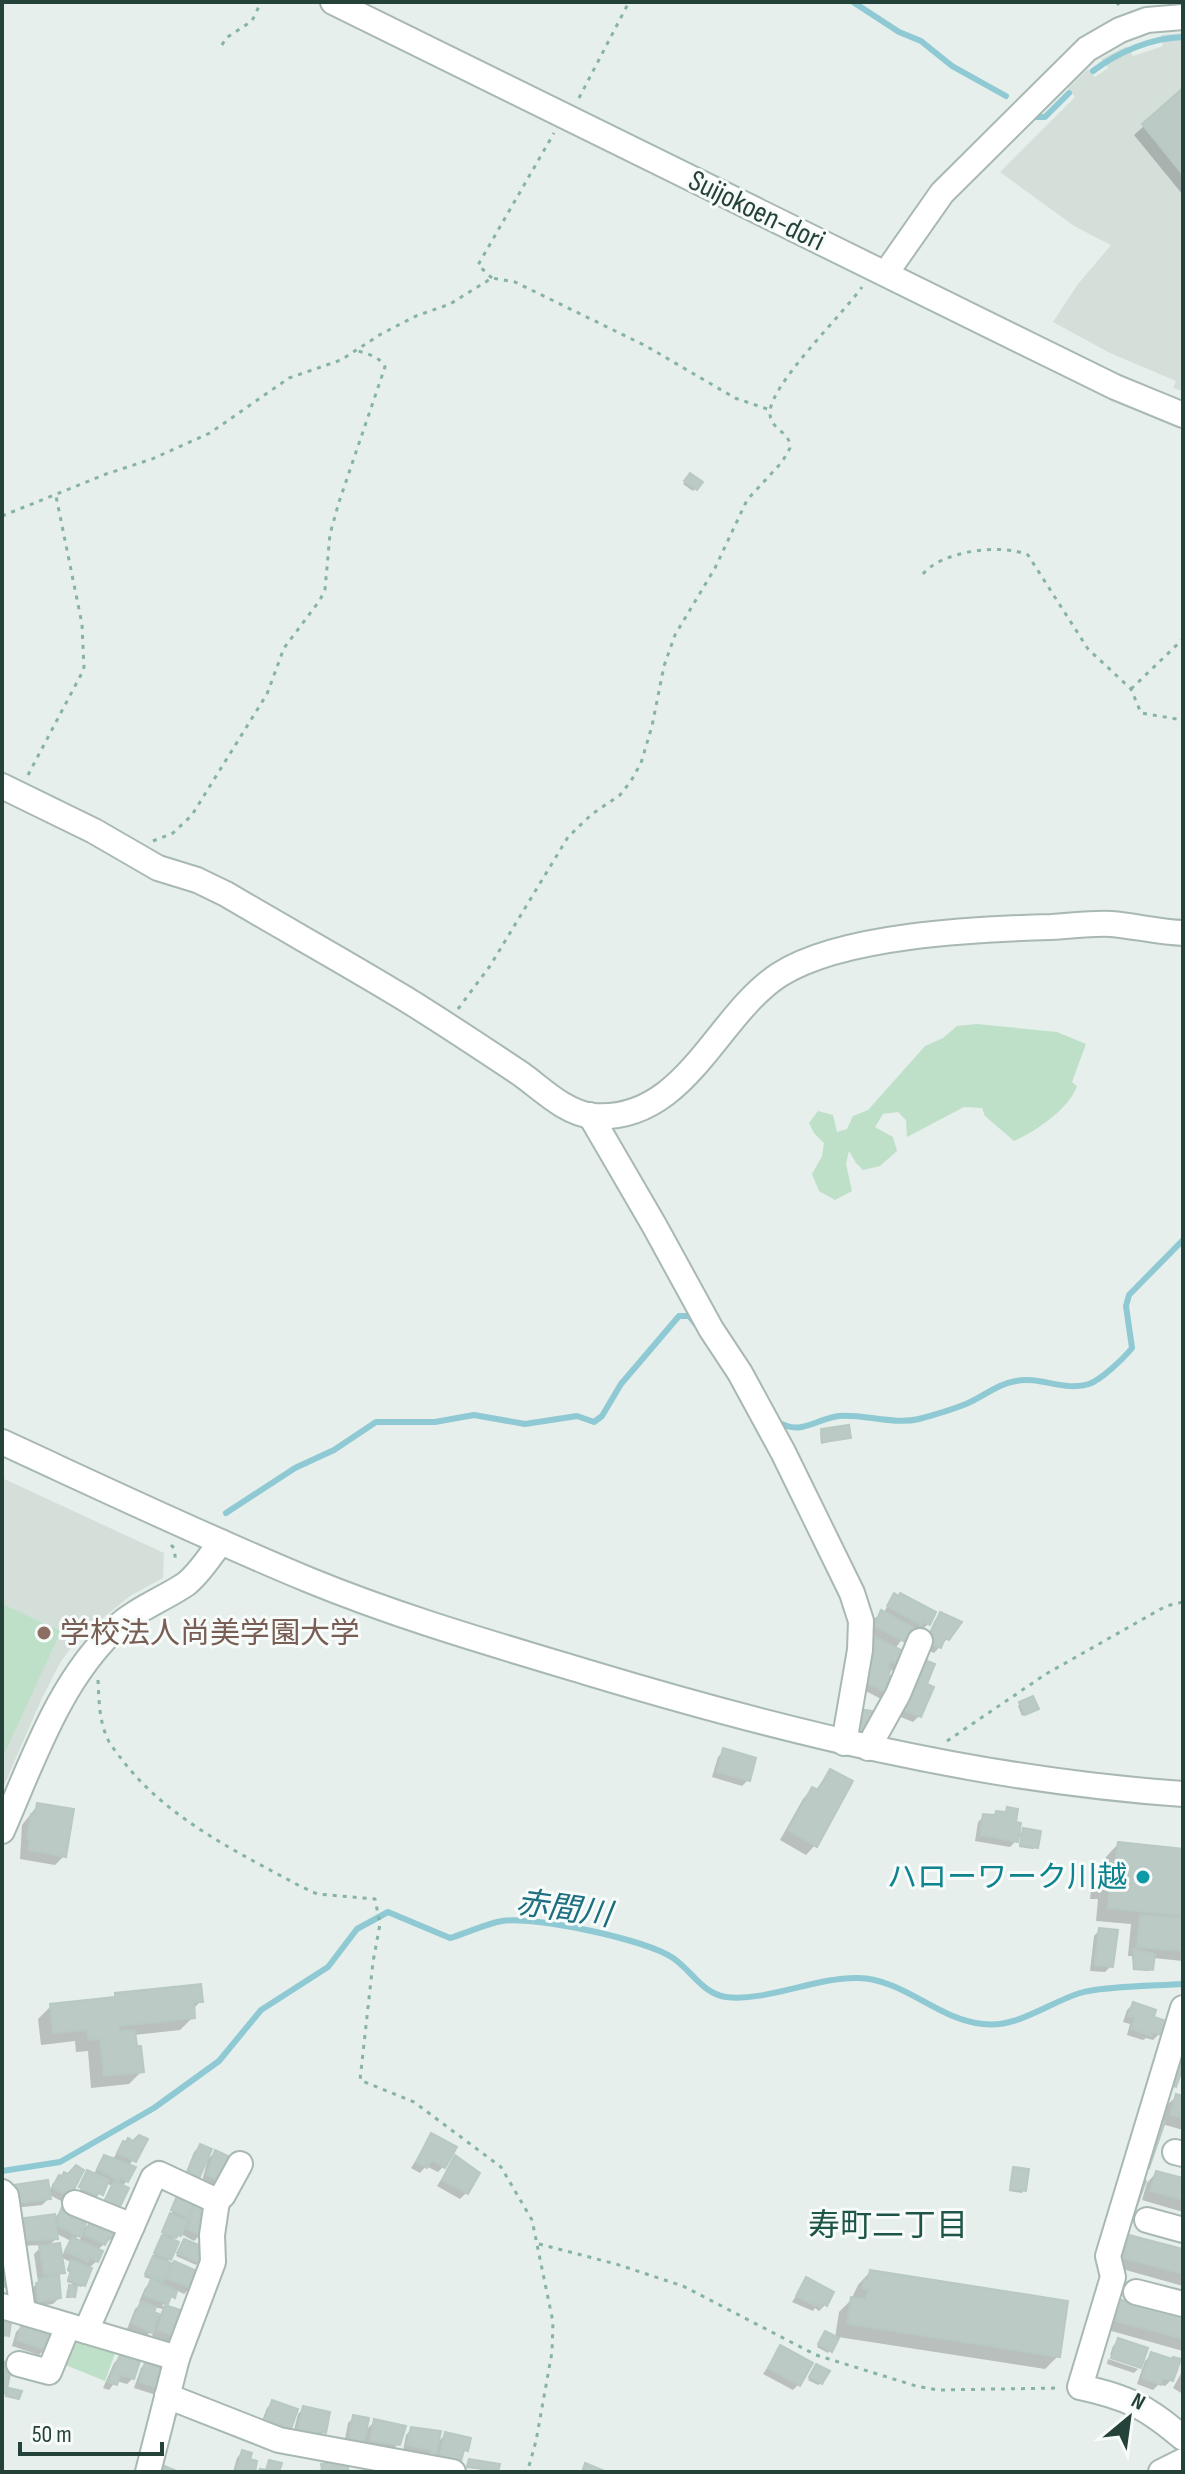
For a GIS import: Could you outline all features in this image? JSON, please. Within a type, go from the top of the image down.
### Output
[{"type":"street","name":"Suijokoen-dori","points":[[333,2],[1115,387],[1183,415]]},
{"type":"street","points":[[886,273],[942,193],[1087,49],[1120,30],[1147,20],[1183,17]]},
{"type":"street","points":[[2,786],[94,831],[158,868],[197,880],[226,894],[446,1025],[550,1096],[578,1112],[590,1115],[606,1116],[632,1111],[655,1101],[693,1068],[770,981],[794,966],[846,949],[993,928],[1113,924],[1183,933]]},
{"type":"street","points":[[590,1115],[711,1329],[740,1373],[852,1593],[861,1621],[856,1746]]},
{"type":"street","points":[[2,1442],[221,1542],[361,1600],[454,1632],[685,1702],[856,1746],[928,1760],[1090,1786],[1183,1794]]},
{"type":"street","points":[[2,1831],[61,1699],[97,1650],[118,1626],[187,1583],[221,1542]]},
{"type":"street","points":[[856,1746],[898,1694],[920,1641]]},
{"type":"street","points":[[1183,2008],[1108,2256],[1113,2277],[1080,2387],[1129,2400],[1160,2418],[1183,2438]]},
{"type":"street","points":[[148,2472],[177,2358],[213,2262],[212,2235],[217,2201],[240,2164]]},
{"type":"street","points":[[19,2364],[49,2372],[77,2328],[132,2226],[153,2178],[159,2174],[217,2201]]},
{"type":"street","points":[[2,2192],[6,2196],[12,2309],[177,2358]]},
{"type":"street","points":[[75,2203],[132,2226]]},
{"type":"street","points":[[1147,2220],[1183,2230]]},
{"type":"street","points":[[1136,2292],[1183,2304]]},
{"type":"street","points":[[167,2396],[279,2440],[453,2472]]},
{"type":"street","points":[[1161,2472],[1183,2461]]},
{"type":"path","points":[[222,45],[226,38],[252,21],[261,2]]},
{"type":"path","points":[[629,2],[567,117],[555,131],[478,265],[492,278],[515,282],[646,346],[735,398],[770,410]]},
{"type":"path","points":[[2,516],[152,459],[210,433],[289,378],[323,368],[358,351],[381,334],[416,316],[450,304],[492,278]]},
{"type":"path","points":[[446,1025],[490,966],[568,837],[592,814],[620,795],[641,763],[664,666],[675,635],[715,568],[747,500],[782,462],[790,448],[788,436],[774,424],[770,410],[780,388],[847,308]]},
{"type":"path","points":[[132,854],[149,842],[173,833],[192,815],[267,694],[284,648],[312,612],[325,589],[334,518],[385,367],[372,355],[358,351]]},
{"type":"path","points":[[27,776],[84,669],[82,624],[56,496]]},
{"type":"path","points":[[923,574],[930,565],[995,548],[1015,549],[1028,555],[1088,649],[1131,689],[1141,713],[1183,720]]},
{"type":"path","points":[[1131,689],[1183,639]]},
{"type":"path","points":[[166,1540],[174,1548],[175,1568]]},
{"type":"path","points":[[928,1760],[941,1744],[1046,1674],[1166,1606],[1183,1602]]},
{"type":"path","points":[[97,1650],[101,1718],[106,1738],[136,1778],[158,1800],[183,1819],[317,1894],[375,1899],[380,1924],[360,2080],[414,2102],[501,2167],[532,2220],[539,2244],[542,2275],[553,2322],[552,2352],[536,2441],[529,2466],[524,2472]]},
{"type":"path","points":[[539,2244],[683,2286],[816,2355],[916,2386],[938,2390],[1080,2387]]},
{"type":"shaded area","points":[[1183,33],[1183,391],[1173,388],[1176,381],[1110,353],[1053,322],[1078,284],[1111,245],[1074,226],[1000,172],[1075,97],[1068,88],[1088,69],[1095,77],[1108,68],[1101,59],[1127,46],[1133,56],[1163,46],[1161,35]]},
{"type":"shaded area","name":"学校法人尚美学園大学","points":[[2,1478],[164,1553],[163,1578],[130,1596],[97,1623],[75,1642],[60,1663],[2,1790]]},
{"type":"green space","points":[[977,1024],[1057,1032],[1086,1044],[1072,1082],[1077,1086],[1067,1103],[1041,1125],[1014,1141],[985,1116],[982,1108],[964,1107],[907,1137],[906,1120],[898,1112],[883,1114],[875,1127],[893,1137],[897,1151],[880,1166],[863,1170],[849,1151],[846,1164],[852,1191],[835,1200],[819,1191],[812,1174],[822,1156],[824,1143],[809,1123],[818,1111],[833,1115],[837,1132],[847,1129],[853,1116],[868,1110],[925,1046],[943,1038],[957,1026]]},
{"type":"green space","points":[[2,1604],[61,1631],[2,1759]]},
{"type":"green space","points":[[79,2336],[117,2348],[105,2381],[63,2364],[72,2340]]},
{"type":"building","points":[[1183,88],[1183,175],[1142,124]]},
{"type":"building","points":[[690,473],[703,482],[697,490],[684,481]]},
{"type":"building","points":[[849,1425],[851,1438],[823,1442],[821,1429]]},
{"type":"building","points":[[894,1593],[899,1596],[900,1593],[936,1612],[930,1625],[923,1622],[921,1625],[887,1606]]},
{"type":"building","points":[[881,1610],[913,1627],[905,1642],[874,1626]]},
{"type":"building","points":[[940,1612],[962,1622],[949,1640],[945,1638],[941,1648],[927,1642]]},
{"type":"building","points":[[873,1636],[909,1654],[903,1667],[891,1661],[888,1667],[891,1669],[888,1675],[898,1680],[891,1695],[863,1681],[871,1664],[866,1662]]},
{"type":"building","points":[[922,1659],[935,1664],[927,1684],[934,1687],[921,1717],[900,1709]]},
{"type":"building","points":[[1033,1696],[1039,1709],[1025,1715],[1019,1702]]},
{"type":"building","points":[[859,1709],[872,1711],[868,1734],[854,1731]]},
{"type":"building","points":[[723,1748],[756,1758],[750,1781],[717,1772]]},
{"type":"building","points":[[830,1769],[853,1781],[817,1847],[788,1830],[812,1787],[818,1790]]},
{"type":"building","points":[[37,1803],[74,1809],[66,1857],[28,1850],[31,1814],[35,1815]]},
{"type":"building","points":[[1007,1807],[1018,1809],[1016,1822],[1021,1823],[1018,1842],[980,1835],[983,1814],[1006,1812]]},
{"type":"building","points":[[1023,1828],[1041,1831],[1038,1848],[1020,1845]]},
{"type":"building","name":"ハローワーク川越","points":[[1118,1842],[1183,1849],[1183,1916],[1108,1908],[1110,1887],[1102,1886],[1104,1866],[1115,1867]]},
{"type":"building","points":[[1140,1915],[1183,1918],[1183,1951],[1137,1947]]},
{"type":"building","points":[[1099,1928],[1118,1930],[1113,1967],[1095,1965]]},
{"type":"building","points":[[1133,1949],[1155,1954],[1153,1970],[1135,1968]]},
{"type":"building","points":[[201,1984],[203,2002],[194,2002],[195,2018],[119,2026],[119,2031],[135,2030],[137,2046],[141,2046],[144,2072],[104,2076],[100,2039],[89,2040],[87,2030],[53,2033],[50,2004]]},
{"type":"building","points":[[1133,2002],[1156,2010],[1154,2017],[1166,2021],[1161,2035],[1152,2032],[1151,2036],[1131,2029],[1135,2018],[1128,2016]]},
{"type":"building","points":[[1180,2054],[1183,2055],[1183,2067],[1176,2087],[1169,2084]]},
{"type":"building","points":[[1176,2094],[1183,2096],[1183,2118],[1170,2115]]},
{"type":"building","points":[[1158,2120],[1165,2122],[1149,2168],[1142,2166]]},
{"type":"building","points":[[431,2133],[457,2147],[445,2168],[432,2160],[427,2168],[416,2162]]},
{"type":"building","points":[[139,2135],[148,2139],[136,2162],[117,2153],[123,2141],[126,2142],[128,2138],[133,2141]]},
{"type":"building","points":[[200,2144],[212,2149],[198,2181],[186,2175]]},
{"type":"building","points":[[215,2150],[232,2158],[221,2181],[207,2175]]},
{"type":"building","points":[[104,2155],[136,2167],[128,2182],[120,2178],[119,2181],[97,2169]]},
{"type":"building","points":[[455,2155],[480,2173],[468,2194],[442,2180]]},
{"type":"building","points":[[76,2165],[84,2170],[70,2197],[52,2188],[59,2175],[62,2176],[64,2172],[68,2174]]},
{"type":"building","points":[[1013,2167],[1029,2169],[1026,2191],[1010,2189]]},
{"type":"building","points":[[87,2170],[109,2180],[103,2195],[79,2187]]},
{"type":"building","points":[[1156,2171],[1183,2178],[1183,2200],[1150,2191]]},
{"type":"building","points":[[1140,2179],[1146,2181],[1125,2237]]},
{"type":"building","points":[[48,2180],[51,2199],[19,2203],[13,2185]]},
{"type":"building","points":[[114,2181],[129,2188],[118,2211],[103,2204]]},
{"type":"building","points":[[179,2191],[196,2199],[188,2218],[171,2210]]},
{"type":"building","points":[[198,2200],[208,2210],[201,2236],[187,2229],[191,2220],[188,2219]]},
{"type":"building","points":[[62,2207],[86,2216],[80,2237],[58,2226],[57,2219]]},
{"type":"building","points":[[170,2213],[188,2221],[181,2236],[176,2238],[162,2232]]},
{"type":"building","points":[[55,2214],[58,2239],[21,2241],[19,2227],[25,2227],[24,2218]]},
{"type":"building","points":[[92,2218],[117,2233],[113,2239],[109,2237],[105,2245],[84,2235]]},
{"type":"building","points":[[162,2235],[179,2242],[171,2260],[154,2253]]},
{"type":"building","points":[[1129,2235],[1183,2249],[1183,2274],[1123,2258]]},
{"type":"building","points":[[72,2237],[103,2251],[98,2262],[90,2258],[88,2262],[65,2251]]},
{"type":"building","points":[[184,2239],[204,2247],[200,2263],[177,2253]]},
{"type":"building","points":[[60,2243],[65,2273],[44,2275],[39,2246]]},
{"type":"building","points":[[153,2256],[171,2263],[163,2282],[145,2274]]},
{"type":"building","points":[[71,2260],[92,2268],[85,2286],[68,2280]]},
{"type":"building","points":[[174,2261],[199,2272],[192,2289],[166,2278]]},
{"type":"building","points":[[7,2263],[10,2286],[2,2287],[2,2264]]},
{"type":"building","points":[[870,2270],[1068,2301],[1060,2357],[847,2324],[851,2297],[866,2299],[868,2289],[862,2288],[864,2280],[868,2281]]},
{"type":"building","points":[[59,2275],[61,2298],[39,2302],[36,2283],[40,2282],[39,2279]]},
{"type":"building","points":[[806,2277],[834,2292],[827,2306],[822,2303],[820,2307],[815,2306],[796,2296]]},
{"type":"building","points":[[151,2279],[177,2291],[175,2298],[171,2296],[168,2304],[144,2296]]},
{"type":"building","points":[[69,2285],[77,2286],[75,2297],[68,2296]]},
{"type":"building","points":[[1115,2298],[1183,2317],[1183,2339],[1109,2319]]},
{"type":"building","points":[[141,2301],[156,2307],[154,2312],[159,2314],[152,2333],[132,2323]]},
{"type":"building","points":[[165,2305],[186,2312],[178,2337],[157,2330]]},
{"type":"building","points":[[2,2314],[12,2316],[9,2336],[4,2335],[3,2338]]},
{"type":"building","points":[[22,2323],[53,2331],[47,2350],[17,2340]]},
{"type":"building","points":[[825,2331],[839,2338],[832,2352],[818,2344]]},
{"type":"building","points":[[1118,2338],[1148,2348],[1141,2368],[1111,2358]]},
{"type":"building","points":[[780,2345],[813,2363],[800,2386],[768,2368]]},
{"type":"building","points":[[1151,2352],[1181,2359],[1173,2381],[1163,2378],[1161,2385],[1142,2378]]},
{"type":"building","points":[[127,2354],[141,2358],[134,2379],[120,2375],[117,2385],[108,2382],[120,2355],[126,2357]]},
{"type":"building","points":[[146,2359],[166,2366],[161,2389],[139,2382]]},
{"type":"building","points":[[2,2361],[8,2363],[7,2368],[11,2369],[6,2394],[2,2393]]},
{"type":"building","points":[[816,2364],[830,2371],[822,2384],[809,2377]]},
{"type":"building","points":[[9,2388],[22,2391],[19,2399],[6,2396]]},
{"type":"building","points":[[272,2400],[298,2409],[291,2429],[265,2420]]},
{"type":"building","points":[[303,2406],[330,2412],[326,2433],[318,2431],[316,2436],[297,2432]]},
{"type":"building","points":[[353,2415],[369,2418],[363,2448],[348,2445]]},
{"type":"building","points":[[374,2419],[406,2426],[400,2445],[370,2441]]},
{"type":"building","points":[[411,2427],[441,2431],[435,2460],[429,2458],[431,2450],[407,2445]]},
{"type":"building","points":[[445,2432],[471,2438],[460,2465],[439,2460]]},
{"type":"building","points":[[242,2450],[252,2453],[250,2459],[257,2461],[255,2472],[236,2472]]},
{"type":"building","points":[[346,2459],[349,2472],[319,2472],[321,2464]]},
{"type":"building","points":[[469,2459],[500,2464],[498,2472],[467,2466]]},
{"type":"building","points":[[269,2460],[282,2463],[279,2472],[259,2472],[260,2469],[266,2470]]},
{"type":"building","points":[[585,2463],[607,2472],[582,2472]]},
{"type":"building","points":[[162,2465],[179,2472],[159,2472]]},
{"type":"waterway","points":[[853,2],[899,32],[921,41],[952,66],[1006,96]]},
{"type":"waterway","points":[[1093,71],[1135,47],[1183,37]]},
{"type":"waterway","points":[[1037,117],[1045,117],[1069,93]]},
{"type":"waterway","points":[[776,1421],[793,1427],[808,1426],[839,1416],[909,1421],[960,1406],[1016,1381],[1034,1380],[1071,1386],[1094,1382],[1132,1348],[1126,1306],[1129,1295],[1183,1240]]},
{"type":"waterway","points":[[226,1513],[295,1468],[334,1450],[376,1422],[435,1422],[474,1415],[525,1424],[577,1416],[594,1422],[602,1416],[621,1384],[679,1316],[689,1316],[697,1326]]},
{"type":"waterway","name":"赤間川","points":[[2,2171],[60,2162],[154,2108],[219,2061],[261,2010],[328,1967],[357,1929],[388,1912],[450,1938],[496,1922],[518,1920],[615,1937],[673,1958],[704,1987],[726,1997],[758,1996],[842,1979],[875,1980],[951,2015],[983,2024],[1021,2019],[1080,1993],[1183,1984]]},
{"type":"place","name":"学校法人尚美学園大学","points":[[44,1633]]},
{"type":"place","name":"ハローワーク川越","points":[[1143,1877]]},
{"type":"district","name":"寿町二丁目","points":[[888,2225]]}]
